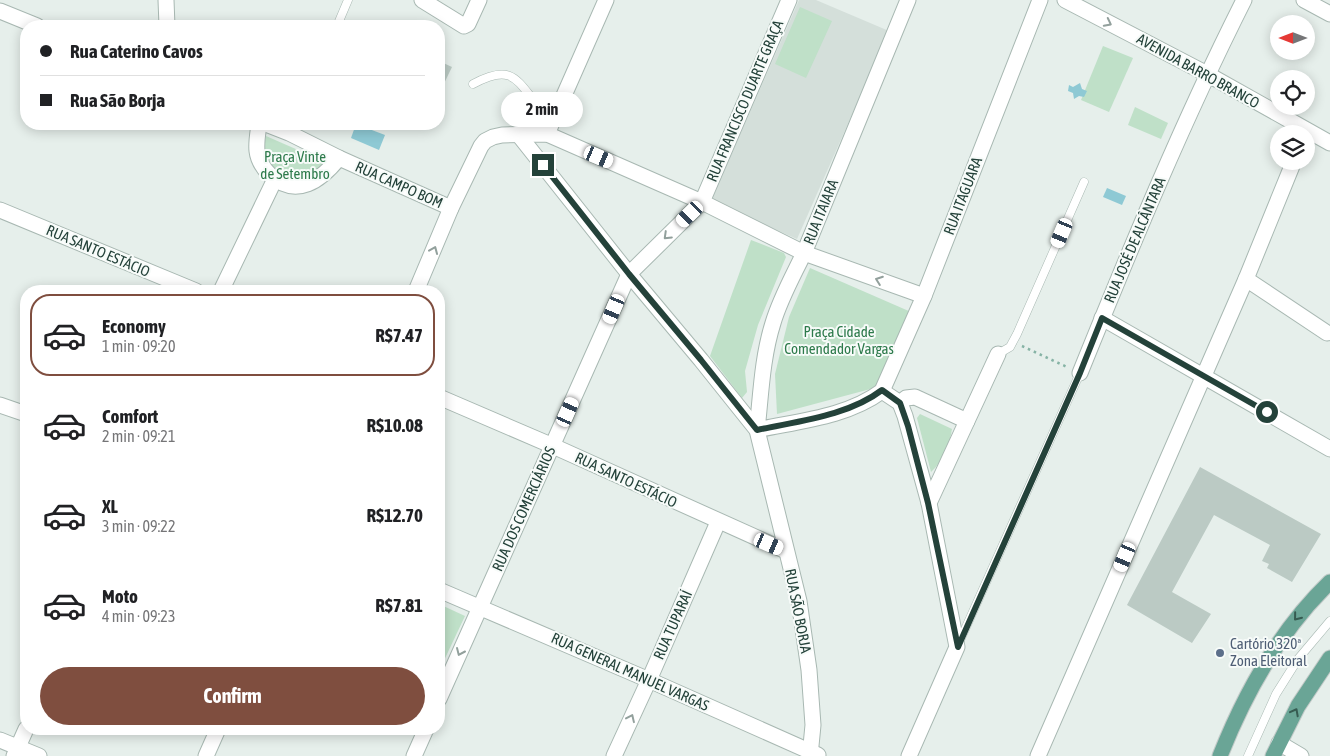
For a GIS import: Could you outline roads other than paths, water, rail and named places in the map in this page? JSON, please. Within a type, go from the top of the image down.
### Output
[{"type":"main road","points":[[1220,756],[1260,674],[1284,634],[1312,599],[1330,582]]},
{"type":"main road","points":[[1276,749],[1298,706],[1330,658]]},
{"type":"street","points":[[166,0],[166,20]]},
{"type":"street","points":[[422,0],[464,26],[468,24],[480,0]]},
{"type":"street","points":[[538,131],[606,0]]},
{"type":"street","name":"RUA FRANCISCO DUARTE GRAÇA","points":[[702,202],[789,0]]},
{"type":"street","name":"RUA ITAIARA","points":[[757,430],[764,366],[773,324],[786,288],[804,253],[908,0]]},
{"type":"street","name":"RUA ITAGUARA","points":[[882,390],[924,296],[1040,0]]},
{"type":"street","name":"AVENIDA BARRO BRANCO","points":[[1065,0],[1207,74],[1294,125]]},
{"type":"street","name":"RUA JOSÉ DE ALCÂNTARA","points":[[1080,373],[1207,74],[1244,0]]},
{"type":"street","points":[[1304,0],[1330,14]]},
{"type":"street","points":[[0,11],[22,20]]},
{"type":"street","points":[[258,130],[257,142],[260,160],[267,172],[284,184],[296,186],[306,184],[326,173],[339,158]]},
{"type":"street","name":"RUA CAMPO BOM","points":[[294,130],[339,158],[451,208]]},
{"type":"street","points":[[419,285],[451,208],[481,146],[485,141],[493,137],[538,131],[702,202],[804,253],[924,296]]},
{"type":"street","name":"RUA SÃO BORJA","points":[[538,131],[629,274],[757,430],[799,602],[809,670],[814,755]]},
{"type":"street","name":"AVENIDA BARRO BRANCO","points":[[1315,136],[1330,143]]},
{"type":"street","points":[[1038,756],[1246,279],[1290,170]]},
{"type":"street","points":[[224,285],[275,179]]},
{"type":"street","name":"RUA DOS COMERCIÁRIOS","points":[[445,686],[629,274],[702,202]]},
{"type":"street","name":"RUA SANTO ESTÁCIO","points":[[0,210],[181,285]]},
{"type":"street","points":[[1246,279],[1327,333]]},
{"type":"street","points":[[1102,318],[1330,449]]},
{"type":"street","points":[[928,503],[998,354]]},
{"type":"street","points":[[757,430],[843,411],[869,400],[882,390],[900,403],[911,436],[928,503],[958,647]]},
{"type":"street","points":[[900,403],[906,398],[915,397],[967,421]]},
{"type":"street","name":"RUA SANTO ESTÁCIO","points":[[445,400],[786,551]]},
{"type":"street","points":[[0,405],[20,412]]},
{"type":"street","name":"RUA TUPARAÍ","points":[[614,756],[718,522]]},
{"type":"street","name":"RUA GENERAL MANUEL VARGAS","points":[[445,593],[649,680],[814,755]]},
{"type":"street","name":"RUA JOSÉ DE ALCÂNTARA","points":[[909,756],[958,647]]},
{"type":"street","points":[[16,752],[23,735]]},
{"type":"street","points":[[206,756],[215,735]]},
{"type":"street","points":[[415,753],[416,735]]},
{"type":"street","points":[[415,753],[423,735]]},
{"type":"street","points":[[0,740],[16,752],[39,756]]},
{"type":"street","points":[[1276,749],[1300,756]]},
{"type":"lane","points":[[340,20],[348,0]]},
{"type":"lane","points":[[473,84],[495,74],[505,74],[516,78],[530,93],[540,108],[538,131]]},
{"type":"lane","points":[[998,354],[1010,347],[1017,334],[1084,182]]},
{"type":"lane","name":"RUA JOSÉ DE ALCÂNTARA","points":[[958,647],[1080,373]]},
{"type":"lane","points":[[1248,756],[1276,694],[1298,660],[1330,621]]},
{"type":"water","points":[[1080,83],[1082,89],[1087,91],[1084,97],[1079,96],[1074,99],[1073,93],[1068,91],[1069,85],[1073,87]]},
{"type":"water","points":[[354,130],[372,130],[385,135],[379,150],[351,138]]},
{"type":"water","points":[[1107,188],[1126,196],[1122,205],[1103,197]]},
{"type":"place","name":"Cartório 320ª Zona Eleitoral","points":[[1220,653]]},
{"type":"park label","name":"Praça Vinte de Setembro","points":[[295,166]]},
{"type":"park label","name":"Praça Cidade Comendador Vargas","points":[[839,340]]}]
